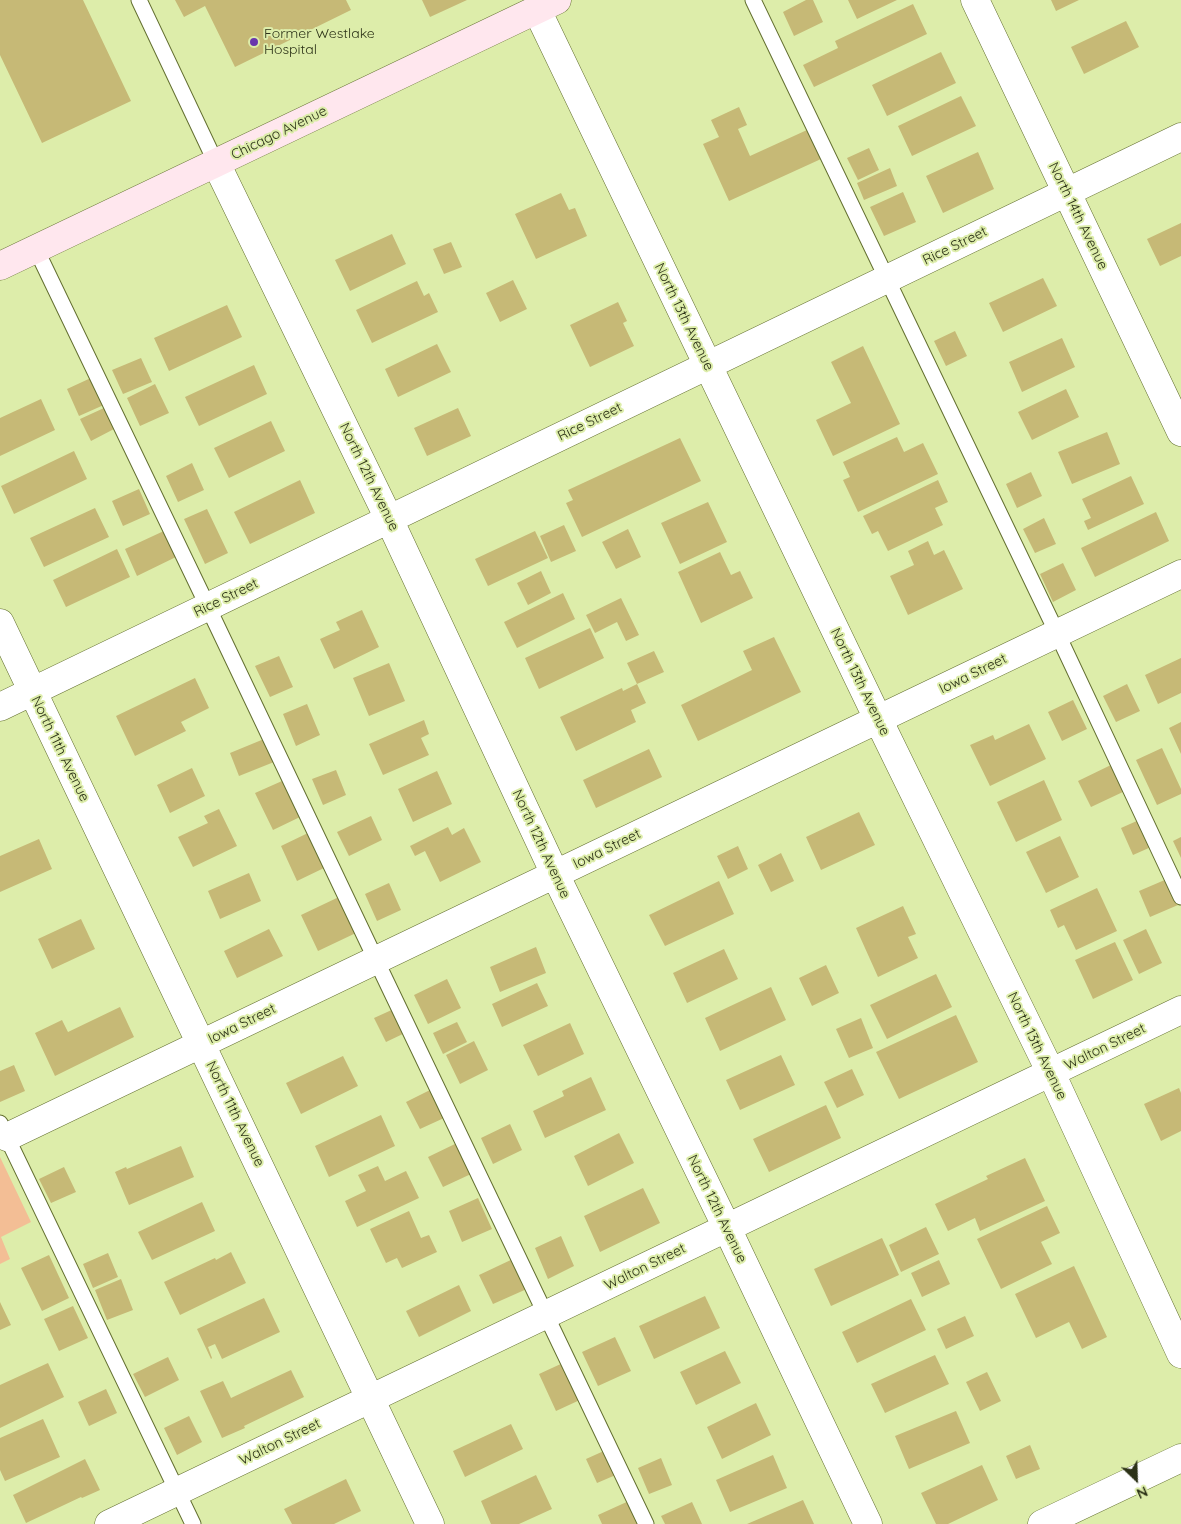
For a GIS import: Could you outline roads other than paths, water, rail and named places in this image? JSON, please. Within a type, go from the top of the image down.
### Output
[{"type":"main road","name":"Chicago Avenue","points":[[0,266],[547,5]]},
{"type":"street","name":"North 14th Avenue","points":[[975,0],[1181,432]]},
{"type":"street","name":"North 13th Avenue","points":[[547,5],[708,366],[1051,1073],[1181,1354]]},
{"type":"street","name":"Rice Street","points":[[0,707],[1181,137]]},
{"type":"street","name":"North 12th Avenue","points":[[216,163],[389,519],[555,874],[868,1524]]},
{"type":"street","name":"Iowa Street","points":[[3,1130],[201,1044],[1181,574]]},
{"type":"street","name":"North 11th Avenue","points":[[0,623],[430,1524]]},
{"type":"street","name":"Walton Street","points":[[109,1524],[1181,1010]]},
{"type":"street","points":[[1042,1524],[1181,1458]]},
{"type":"lane","points":[[139,0],[216,163]]},
{"type":"lane","points":[[753,0],[1058,633],[1181,897]]},
{"type":"lane","points":[[36,249],[646,1524]]},
{"type":"lane","points":[[3,1130],[193,1524]]},
{"type":"place","name":"Former Westlake Hospital","points":[[254,42]]}]
